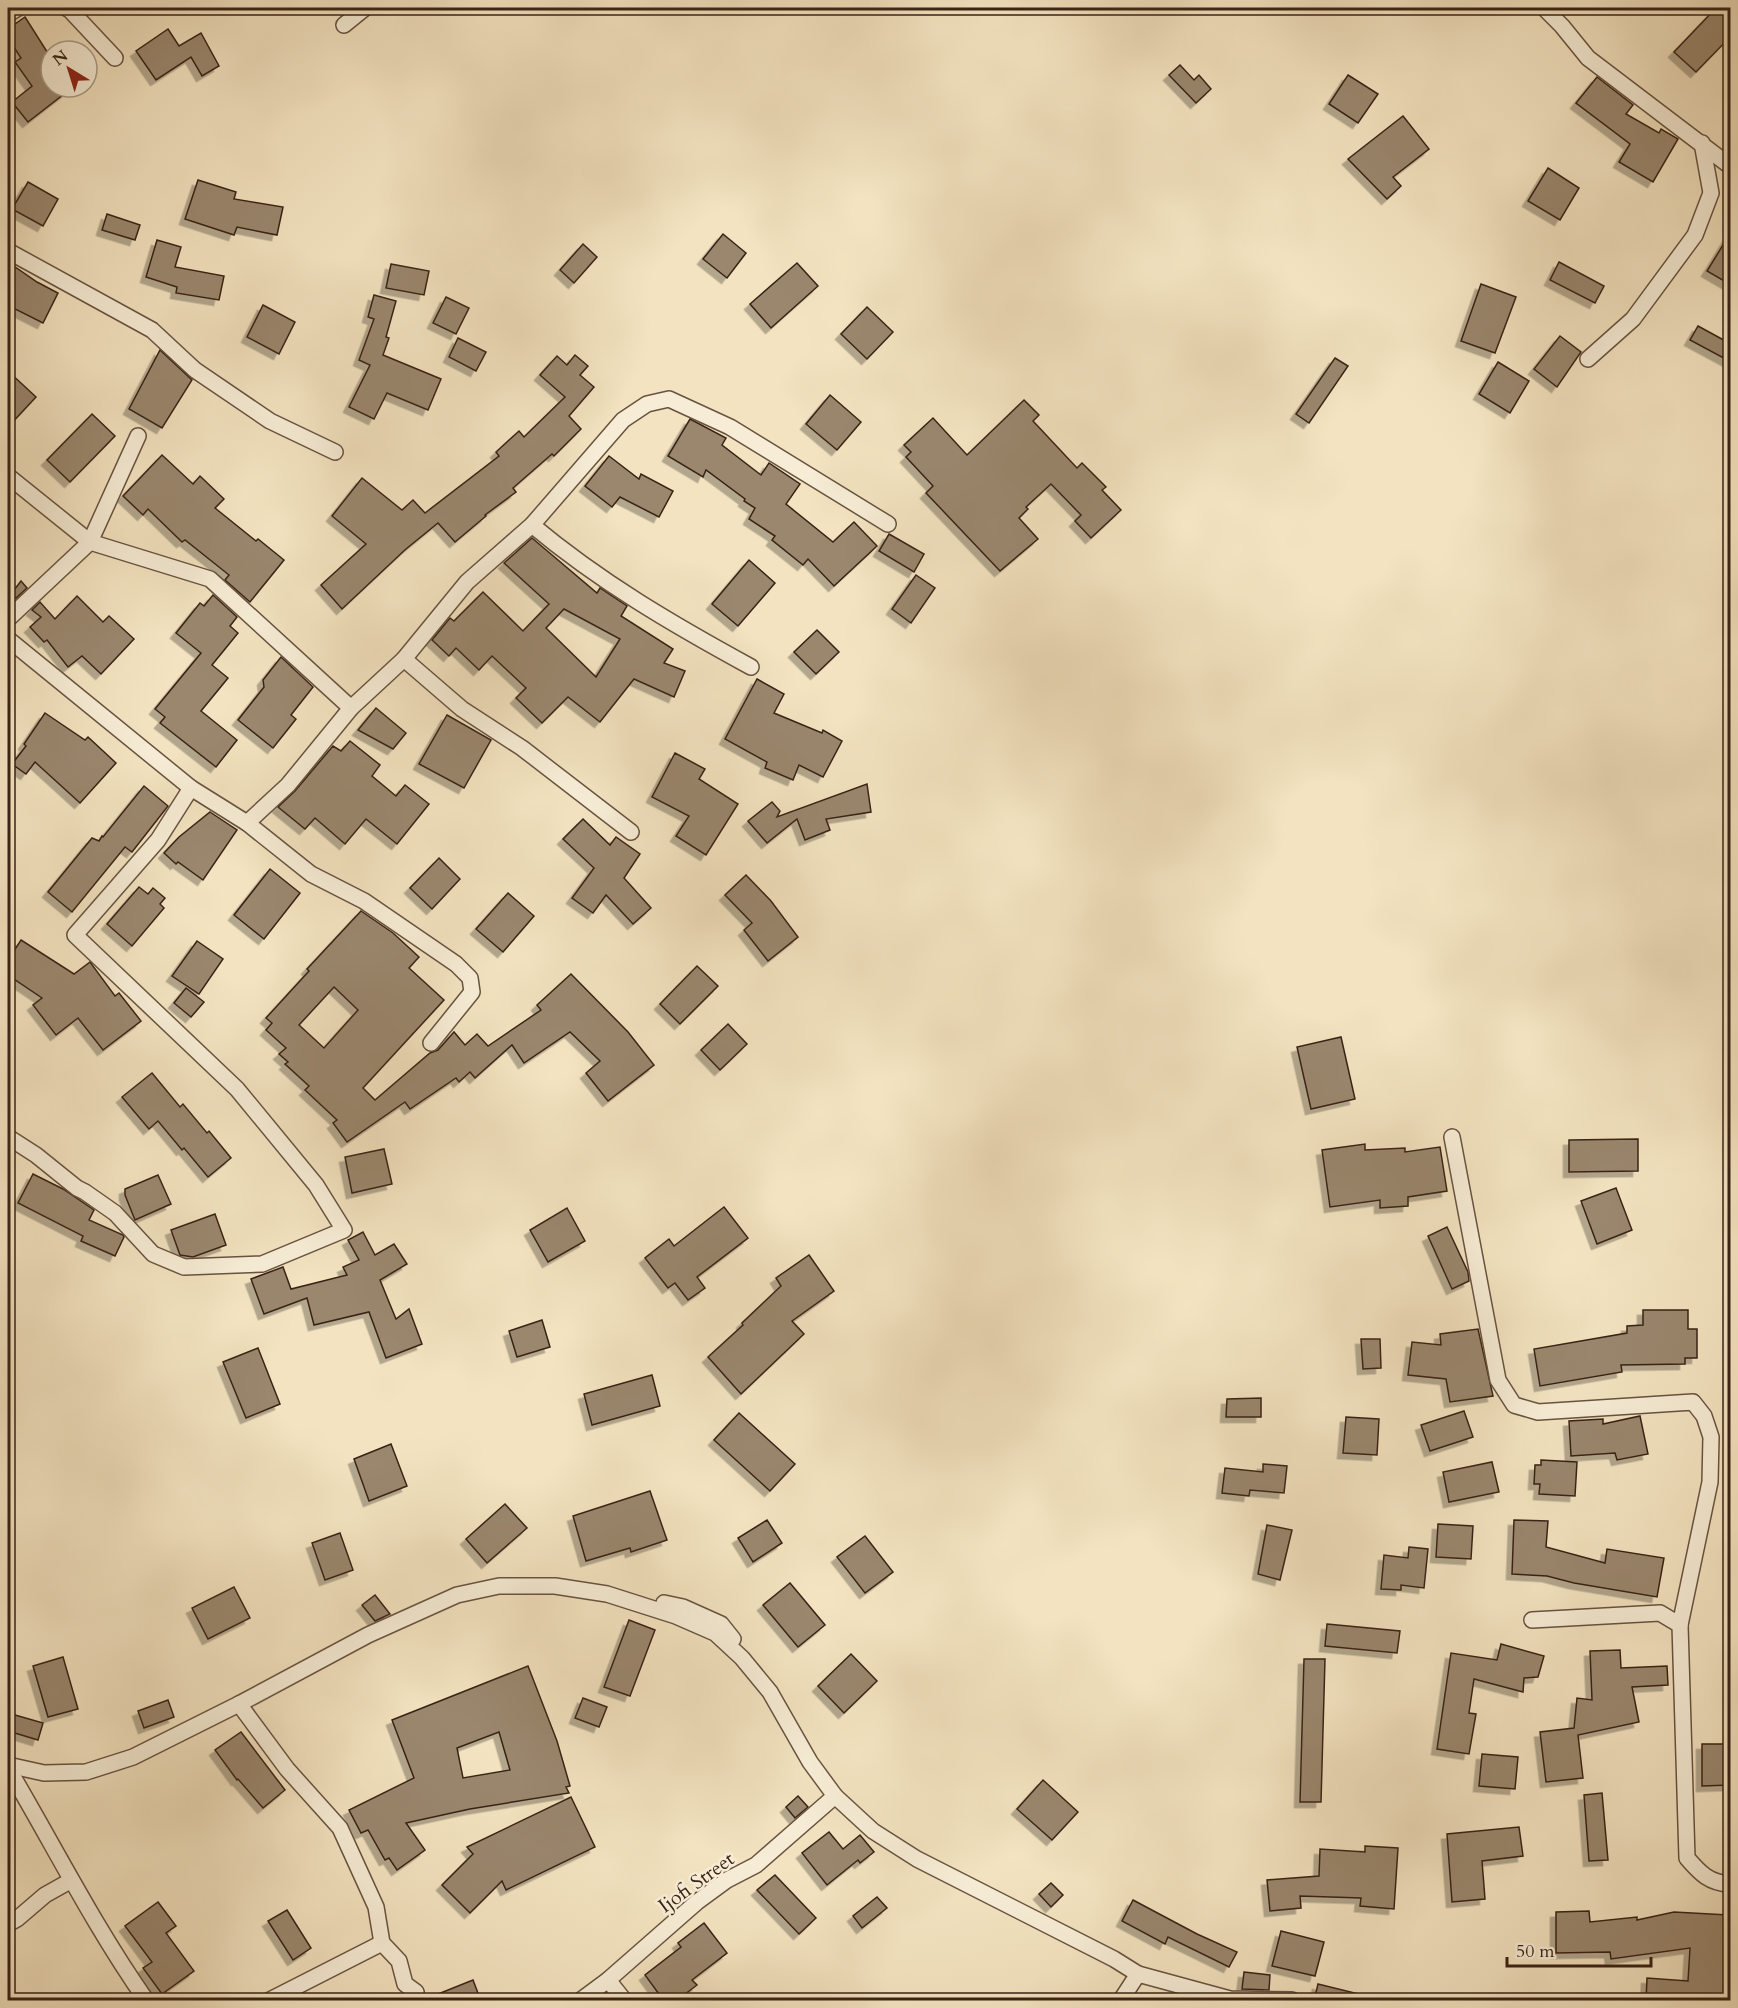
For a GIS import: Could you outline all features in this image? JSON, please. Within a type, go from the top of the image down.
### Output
[{"type":"street","points":[[8,14],[18,8]]},
{"type":"street","points":[[66,8],[115,58]]},
{"type":"street","points":[[344,25],[365,8]]},
{"type":"street","points":[[1544,8],[1588,58],[1731,166]]},
{"type":"street","points":[[1588,359],[1633,319],[1695,235],[1710,193],[1702,143]]},
{"type":"street","points":[[8,251],[152,330],[195,370],[270,421],[335,452]]},
{"type":"street","points":[[247,823],[288,785],[351,708],[404,659],[467,582],[532,525],[622,420],[647,404],[669,399],[730,427],[888,524]]},
{"type":"street","points":[[8,619],[90,542],[138,436]]},
{"type":"street","points":[[8,476],[90,542],[210,579],[351,708]]},
{"type":"street","points":[[532,525],[565,553],[614,588],[676,627],[751,667]]},
{"type":"street","points":[[8,639],[191,788],[247,823],[311,873],[364,901],[456,964],[470,978],[472,992],[432,1043]]},
{"type":"street","points":[[404,659],[462,709],[522,748],[631,832]]},
{"type":"street","points":[[8,1137],[115,1213],[153,1254],[184,1267],[262,1264],[344,1230],[316,1185],[237,1089],[75,935],[158,840],[191,788]]},
{"type":"street","points":[[1452,1137],[1498,1380],[1514,1405],[1538,1412],[1693,1402],[1704,1416],[1711,1437],[1710,1482],[1680,1625],[1687,1858],[1702,1876],[1718,1883],[1731,1884]]},
{"type":"street","points":[[8,1767],[44,1773],[86,1772],[133,1757],[239,1704],[368,1635],[457,1596],[499,1586],[555,1586],[607,1594],[676,1616],[715,1633],[742,1658],[770,1692],[810,1762],[835,1796],[873,1831],[917,1859],[1114,1959],[1138,1974],[1230,1999],[1293,2001]]},
{"type":"street","points":[[1532,1620],[1660,1613],[1680,1625]]},
{"type":"street","points":[[239,1704],[287,1769],[340,1828],[376,1907],[382,1943],[399,1961],[405,1984],[416,1992]]},
{"type":"street","points":[[8,1767],[70,1881],[117,1959],[146,2001]]},
{"type":"street","name":"Ijofi Street","points":[[581,2001],[697,1902],[727,1880],[756,1865],[835,1796]]},
{"type":"street","points":[[8,1924],[45,1895],[70,1881]]},
{"type":"street","points":[[270,2001],[382,1943]]},
{"type":"street","points":[[1122,2001],[1138,1974]]},
{"type":"street","points":[[608,1980],[624,2001]]},
{"type":"building","points":[[1716,8],[1731,8],[1731,36],[1696,72],[1674,52]]},
{"type":"building","points":[[25,17],[39,39],[39,99],[58,99],[28,122],[12,102],[32,86],[15,62],[21,58],[8,38],[8,29]]},
{"type":"building","points":[[168,29],[179,46],[201,33],[219,66],[202,76],[191,57],[156,80],[136,51]]},
{"type":"building","points":[[1180,65],[1194,80],[1199,75],[1211,89],[1196,103],[1169,75]]},
{"type":"building","points":[[1348,75],[1378,94],[1358,123],[1329,104]]},
{"type":"building","points":[[1597,77],[1633,105],[1626,114],[1659,133],[1661,129],[1678,139],[1653,182],[1619,162],[1630,144],[1576,103]]},
{"type":"building","points":[[1403,116],[1429,149],[1393,177],[1401,186],[1387,199],[1348,159]]},
{"type":"building","points":[[1548,168],[1579,188],[1560,220],[1528,201]]},
{"type":"building","points":[[198,180],[236,192],[234,199],[283,207],[277,235],[237,227],[234,235],[185,219]]},
{"type":"building","points":[[28,182],[58,199],[43,226],[12,209]]},
{"type":"building","points":[[107,214],[140,225],[135,240],[102,230]]},
{"type":"building","points":[[1731,232],[1731,285],[1707,271]]},
{"type":"building","points":[[723,234],[746,253],[727,278],[703,259]]},
{"type":"building","points":[[157,240],[181,247],[175,267],[224,276],[219,300],[176,293],[177,287],[146,277]]},
{"type":"building","points":[[583,244],[597,257],[574,283],[560,270]]},
{"type":"building","points":[[8,262],[58,293],[43,323],[15,309],[8,302]]},
{"type":"building","points":[[1559,262],[1604,286],[1595,303],[1550,280]]},
{"type":"building","points":[[797,263],[818,286],[771,328],[750,304]]},
{"type":"building","points":[[391,264],[429,271],[424,295],[386,288]]},
{"type":"building","points":[[1481,284],[1516,297],[1495,353],[1461,341]]},
{"type":"building","points":[[374,295],[396,301],[386,337],[389,338],[383,355],[441,379],[428,410],[387,393],[374,419],[349,407],[370,365],[359,360],[374,319],[368,317]]},
{"type":"building","points":[[446,297],[469,308],[456,334],[433,323]]},
{"type":"building","points":[[263,305],[295,322],[279,354],[247,337]]},
{"type":"building","points":[[867,307],[893,332],[867,359],[841,334]]},
{"type":"building","points":[[1698,326],[1731,344],[1731,362],[1690,340]]},
{"type":"building","points":[[1560,336],[1581,352],[1557,387],[1534,369]]},
{"type":"building","points":[[458,338],[486,352],[476,371],[449,357]]},
{"type":"building","points":[[160,350],[192,380],[162,428],[129,409]]},
{"type":"building","points":[[575,355],[588,366],[580,375],[594,387],[569,416],[581,429],[554,456],[552,454],[513,488],[516,492],[485,515],[455,542],[438,523],[406,549],[342,609],[321,585],[366,544],[332,516],[362,478],[402,510],[413,500],[425,513],[499,456],[496,452],[519,431],[524,437],[565,397],[540,375],[557,356],[567,365]]},
{"type":"building","points":[[1335,358],[1348,366],[1309,423],[1296,414]]},
{"type":"building","points":[[1498,362],[1529,381],[1510,413],[1479,394]]},
{"type":"building","points":[[8,371],[36,397],[8,427]]},
{"type":"building","points":[[830,395],[861,422],[837,450],[806,424]]},
{"type":"building","points":[[1024,400],[1039,415],[1033,421],[1077,468],[1082,463],[1106,487],[1102,490],[1121,510],[1091,538],[1075,521],[1081,515],[1051,484],[1026,507],[1028,509],[1019,518],[1038,539],[1000,571],[926,493],[933,486],[906,457],[911,452],[904,445],[933,418],[967,455]]},
{"type":"building","points":[[92,414],[115,436],[70,482],[47,460]]},
{"type":"building","points":[[690,419],[726,438],[722,445],[761,475],[769,463],[800,484],[786,504],[833,542],[854,522],[877,546],[834,586],[808,559],[803,565],[772,540],[775,536],[749,519],[755,508],[744,501],[745,499],[706,470],[703,477],[668,456]]},
{"type":"building","points":[[162,455],[193,484],[200,476],[224,499],[215,508],[284,560],[250,602],[225,580],[229,575],[185,540],[182,542],[148,509],[143,515],[123,496]]},
{"type":"building","points":[[609,456],[639,479],[641,474],[673,491],[659,517],[620,497],[612,507],[585,486]]},
{"type":"building","points":[[889,534],[924,554],[914,572],[879,551]]},
{"type":"building","points":[[532,538],[597,593],[600,588],[627,606],[621,616],[673,649],[664,663],[685,671],[674,697],[634,679],[600,722],[568,697],[542,723],[516,698],[526,688],[492,656],[479,670],[456,648],[449,656],[432,640],[450,618],[454,621],[483,592],[523,631],[549,604],[504,563]],"holes":[[[564,609],[620,639],[596,677],[546,628]]]},
{"type":"building","points":[[749,560],[775,583],[738,626],[712,604]]},
{"type":"building","points":[[916,575],[935,588],[911,623],[892,609]]},
{"type":"building","points":[[21,581],[27,588],[16,598],[11,594]]},
{"type":"building","points":[[213,595],[237,617],[230,626],[238,633],[212,665],[228,678],[201,711],[237,740],[216,767],[160,723],[165,717],[155,709],[201,653],[176,633],[200,603],[204,606]]},
{"type":"building","points":[[77,596],[103,622],[109,616],[134,639],[101,674],[82,656],[68,667],[47,640],[44,642],[30,627],[41,617],[32,610],[40,602],[55,619]]},
{"type":"building","points":[[817,630],[839,652],[816,674],[794,652]]},
{"type":"building","points":[[281,657],[313,687],[291,715],[296,719],[273,748],[238,720],[264,687],[263,680]]},
{"type":"building","points":[[757,679],[784,694],[774,713],[822,733],[823,730],[842,741],[823,777],[799,765],[793,780],[765,768],[767,762],[725,739]]},
{"type":"building","points":[[376,708],[406,733],[393,749],[358,730]]},
{"type":"building","points":[[45,713],[85,740],[88,737],[116,763],[80,803],[35,762],[26,774],[12,764],[26,746],[24,744]]},
{"type":"building","points":[[447,715],[491,740],[464,788],[419,764]]},
{"type":"building","points":[[350,741],[380,765],[372,776],[396,796],[405,785],[429,804],[397,844],[366,819],[345,844],[315,818],[305,829],[278,807],[295,791],[333,746],[341,751]]},
{"type":"building","points":[[675,753],[705,769],[699,779],[738,804],[706,855],[676,836],[689,816],[652,797]]},
{"type":"building","points":[[867,784],[871,812],[826,819],[830,830],[805,840],[797,819],[767,843],[748,821],[772,802],[780,811],[777,817]]},
{"type":"building","points":[[144,786],[168,806],[132,852],[125,847],[72,912],[48,892],[92,838],[99,841],[103,837]]},
{"type":"building","points":[[210,812],[237,830],[203,880],[178,862],[176,864],[164,853],[179,837]]},
{"type":"building","points":[[583,819],[610,845],[616,837],[640,854],[624,878],[651,908],[633,924],[606,895],[593,913],[572,898],[594,868],[563,839]]},
{"type":"building","points":[[439,858],[460,879],[432,909],[410,888]]},
{"type":"building","points":[[270,869],[300,893],[264,939],[234,915]]},
{"type":"building","points":[[746,875],[771,901],[798,937],[768,961],[744,930],[752,923],[725,895]]},
{"type":"building","points":[[139,887],[148,894],[153,888],[165,898],[160,904],[164,908],[132,946],[107,924]]},
{"type":"building","points":[[508,893],[534,916],[503,952],[476,929]]},
{"type":"building","points":[[361,911],[393,933],[419,957],[409,968],[444,1000],[363,1088],[375,1100],[430,1053],[438,1050],[454,1032],[465,1045],[477,1034],[488,1046],[541,1010],[537,1005],[571,974],[628,1032],[654,1065],[608,1101],[586,1073],[600,1061],[570,1032],[524,1063],[512,1045],[475,1078],[470,1072],[459,1082],[456,1078],[410,1109],[405,1102],[347,1142],[333,1123],[337,1120],[305,1090],[309,1086],[285,1064],[288,1062],[279,1054],[286,1048],[266,1030],[272,1023],[266,1018],[309,971],[307,969]],"holes":[[[334,987],[358,1010],[324,1048],[299,1025]]]},
{"type":"building","points":[[21,940],[74,974],[90,962],[115,996],[119,993],[141,1021],[103,1050],[78,1018],[56,1035],[33,1005],[42,998],[8,975],[8,960]]},
{"type":"building","points":[[197,941],[223,959],[199,994],[172,976]]},
{"type":"building","points":[[697,966],[718,986],[680,1024],[660,1004]]},
{"type":"building","points":[[186,988],[204,1002],[191,1017],[174,1003]]},
{"type":"building","points":[[728,1024],[747,1044],[720,1070],[701,1050]]},
{"type":"building","points":[[1341,1037],[1355,1099],[1311,1109],[1297,1047]]},
{"type":"building","points":[[152,1073],[180,1107],[183,1104],[231,1158],[208,1177],[158,1121],[149,1129],[122,1097]]},
{"type":"building","points":[[1638,1139],[1638,1171],[1569,1172],[1569,1140]]},
{"type":"building","points":[[1365,1144],[1365,1150],[1405,1148],[1405,1152],[1440,1147],[1447,1191],[1408,1197],[1408,1206],[1380,1208],[1380,1200],[1330,1207],[1322,1150]]},
{"type":"building","points":[[384,1149],[392,1184],[352,1193],[345,1157]]},
{"type":"building","points":[[33,1174],[63,1189],[94,1210],[89,1220],[123,1235],[115,1256],[81,1241],[83,1236],[18,1203]]},
{"type":"building","points":[[158,1175],[171,1204],[135,1220],[125,1195],[125,1189]]},
{"type":"building","points":[[1616,1188],[1632,1230],[1597,1244],[1581,1201]]},
{"type":"building","points":[[724,1207],[748,1238],[697,1277],[705,1288],[688,1300],[675,1283],[668,1288],[645,1258],[669,1239],[674,1246]]},
{"type":"building","points":[[567,1208],[585,1241],[548,1262],[530,1230]]},
{"type":"building","points":[[215,1214],[226,1245],[193,1257],[180,1255],[171,1230]]},
{"type":"building","points":[[1447,1227],[1468,1272],[1469,1281],[1452,1289],[1428,1236]]},
{"type":"building","points":[[363,1232],[375,1255],[394,1244],[407,1264],[380,1280],[396,1319],[409,1309],[422,1344],[386,1358],[369,1312],[314,1325],[307,1298],[264,1314],[251,1279],[283,1267],[291,1289],[347,1275],[343,1267],[359,1260],[348,1240]]},
{"type":"building","points":[[809,1255],[834,1291],[792,1321],[804,1334],[741,1394],[708,1357],[781,1286],[776,1278]]},
{"type":"building","points":[[1643,1310],[1688,1310],[1688,1329],[1697,1329],[1697,1358],[1685,1358],[1685,1364],[1621,1365],[1622,1372],[1540,1386],[1534,1349],[1627,1333],[1627,1326],[1643,1325]]},
{"type":"building","points":[[542,1320],[550,1347],[517,1357],[509,1331]]},
{"type":"building","points":[[1478,1329],[1493,1396],[1450,1402],[1446,1379],[1408,1375],[1412,1342],[1441,1345],[1440,1334]]},
{"type":"building","points":[[1361,1339],[1380,1339],[1381,1368],[1363,1369]]},
{"type":"building","points":[[258,1348],[280,1404],[246,1418],[223,1362]]},
{"type":"building","points":[[652,1375],[660,1406],[592,1425],[584,1394]]},
{"type":"building","points":[[1261,1398],[1261,1417],[1226,1417],[1227,1399]]},
{"type":"building","points":[[1464,1411],[1473,1437],[1430,1451],[1421,1425]]},
{"type":"building","points":[[739,1413],[795,1464],[770,1491],[714,1440]]},
{"type":"building","points":[[1640,1416],[1648,1454],[1617,1460],[1615,1453],[1571,1456],[1569,1421],[1603,1419],[1603,1424]]},
{"type":"building","points":[[1346,1417],[1379,1419],[1377,1455],[1343,1453]]},
{"type":"building","points":[[391,1444],[407,1486],[369,1501],[354,1459]]},
{"type":"building","points":[[1541,1460],[1577,1462],[1575,1496],[1539,1494],[1540,1484],[1534,1484],[1535,1465],[1541,1465]]},
{"type":"building","points":[[1492,1462],[1499,1492],[1449,1502],[1443,1472]]},
{"type":"building","points":[[1263,1464],[1287,1466],[1284,1493],[1250,1490],[1249,1496],[1222,1493],[1225,1468],[1263,1472]]},
{"type":"building","points":[[650,1491],[667,1540],[631,1552],[630,1548],[586,1561],[573,1516]]},
{"type":"building","points":[[505,1504],[527,1528],[487,1563],[466,1539]]},
{"type":"building","points":[[767,1520],[782,1543],[753,1562],[738,1538]]},
{"type":"building","points":[[1514,1520],[1548,1521],[1546,1547],[1605,1563],[1607,1549],[1664,1558],[1657,1597],[1574,1583],[1547,1576],[1512,1574]]},
{"type":"building","points":[[1438,1524],[1473,1526],[1471,1559],[1436,1557]]},
{"type":"building","points":[[1267,1525],[1292,1530],[1280,1580],[1258,1574]]},
{"type":"building","points":[[340,1533],[353,1570],[325,1580],[312,1543]]},
{"type":"building","points":[[865,1536],[893,1572],[865,1593],[837,1557]]},
{"type":"building","points":[[1409,1547],[1428,1549],[1424,1588],[1401,1585],[1401,1590],[1381,1589],[1384,1555],[1408,1558]]},
{"type":"building","points":[[790,1583],[825,1625],[798,1647],[763,1605]]},
{"type":"building","points":[[234,1587],[250,1618],[208,1639],[192,1608]]},
{"type":"building","points":[[375,1595],[390,1614],[375,1621],[362,1605]]},
{"type":"building","points":[[629,1620],[655,1630],[630,1696],[604,1687]]},
{"type":"building","points":[[1327,1624],[1400,1631],[1397,1653],[1325,1646]]},
{"type":"building","points":[[1501,1644],[1544,1656],[1538,1677],[1524,1678],[1523,1692],[1474,1679],[1469,1713],[1476,1714],[1469,1754],[1437,1749],[1451,1653],[1497,1660]]},
{"type":"building","points":[[1620,1650],[1621,1668],[1667,1666],[1668,1685],[1632,1687],[1639,1722],[1578,1735],[1583,1778],[1546,1782],[1540,1732],[1574,1728],[1577,1698],[1592,1700],[1590,1651]]},
{"type":"building","points":[[851,1654],[877,1681],[844,1713],[818,1686]]},
{"type":"building","points":[[63,1657],[78,1709],[48,1717],[33,1666]]},
{"type":"building","points":[[1304,1659],[1325,1659],[1321,1802],[1300,1802]]},
{"type":"building","points":[[528,1666],[557,1741],[570,1786],[566,1787],[569,1793],[470,1809],[406,1823],[425,1850],[397,1870],[389,1858],[385,1860],[368,1830],[361,1833],[349,1810],[414,1778],[392,1720]],"holes":[[[499,1732],[510,1770],[463,1778],[457,1748]]]},
{"type":"building","points":[[583,1698],[607,1707],[599,1727],[575,1718]]},
{"type":"building","points":[[168,1700],[174,1717],[144,1728],[138,1711]]},
{"type":"building","points":[[8,1713],[43,1723],[38,1740],[8,1731]]},
{"type":"building","points":[[241,1732],[285,1790],[263,1808],[237,1780],[215,1750]]},
{"type":"building","points":[[1702,1744],[1731,1744],[1731,1785],[1702,1786]]},
{"type":"building","points":[[1482,1754],[1518,1757],[1515,1789],[1479,1786]]},
{"type":"building","points":[[1043,1780],[1078,1812],[1052,1840],[1017,1809]]},
{"type":"building","points":[[1602,1793],[1608,1860],[1589,1861],[1584,1795]]},
{"type":"building","points":[[798,1796],[808,1807],[795,1818],[786,1807]]},
{"type":"building","points":[[571,1797],[595,1847],[506,1890],[502,1881],[470,1913],[442,1885],[473,1854],[467,1847]]},
{"type":"building","points":[[1519,1827],[1523,1856],[1482,1861],[1485,1899],[1452,1902],[1447,1834]]},
{"type":"building","points":[[829,1832],[843,1849],[860,1835],[874,1852],[860,1863],[858,1860],[827,1885],[802,1853]]},
{"type":"building","points":[[1365,1846],[1398,1848],[1394,1909],[1360,1906],[1361,1898],[1300,1896],[1301,1908],[1270,1911],[1267,1880],[1319,1876],[1320,1849],[1365,1852]]},
{"type":"building","points":[[775,1875],[816,1918],[799,1934],[757,1890]]},
{"type":"building","points":[[1051,1883],[1063,1895],[1051,1907],[1039,1894]]},
{"type":"building","points":[[877,1897],[887,1908],[862,1928],[853,1916]]},
{"type":"building","points":[[1133,1900],[1237,1952],[1229,1967],[1168,1937],[1165,1944],[1122,1921]]},
{"type":"building","points":[[158,1902],[176,1926],[166,1933],[194,1971],[162,1994],[143,1968],[152,1962],[125,1926]]},
{"type":"building","points":[[287,1910],[311,1948],[293,1960],[268,1921]]},
{"type":"building","points":[[1589,1911],[1590,1922],[1637,1917],[1637,1920],[1674,1912],[1728,1915],[1726,1938],[1731,1939],[1731,1998],[1723,1997],[1723,2001],[1646,2001],[1647,1978],[1688,1981],[1690,1948],[1611,1959],[1610,1952],[1556,1953],[1556,1912]]},
{"type":"building","points":[[704,1923],[727,1953],[692,1980],[697,1985],[676,2001],[664,2001],[645,1975],[681,1947],[678,1943]]},
{"type":"building","points":[[1281,1931],[1324,1942],[1315,1976],[1272,1966]]},
{"type":"building","points":[[1244,1972],[1270,1975],[1269,1990],[1242,1989]]},
{"type":"building","points":[[473,1980],[481,2001],[423,2001],[423,2000]]},
{"type":"building","points":[[1318,1984],[1363,1995],[1363,2001],[1314,2001]]}]
